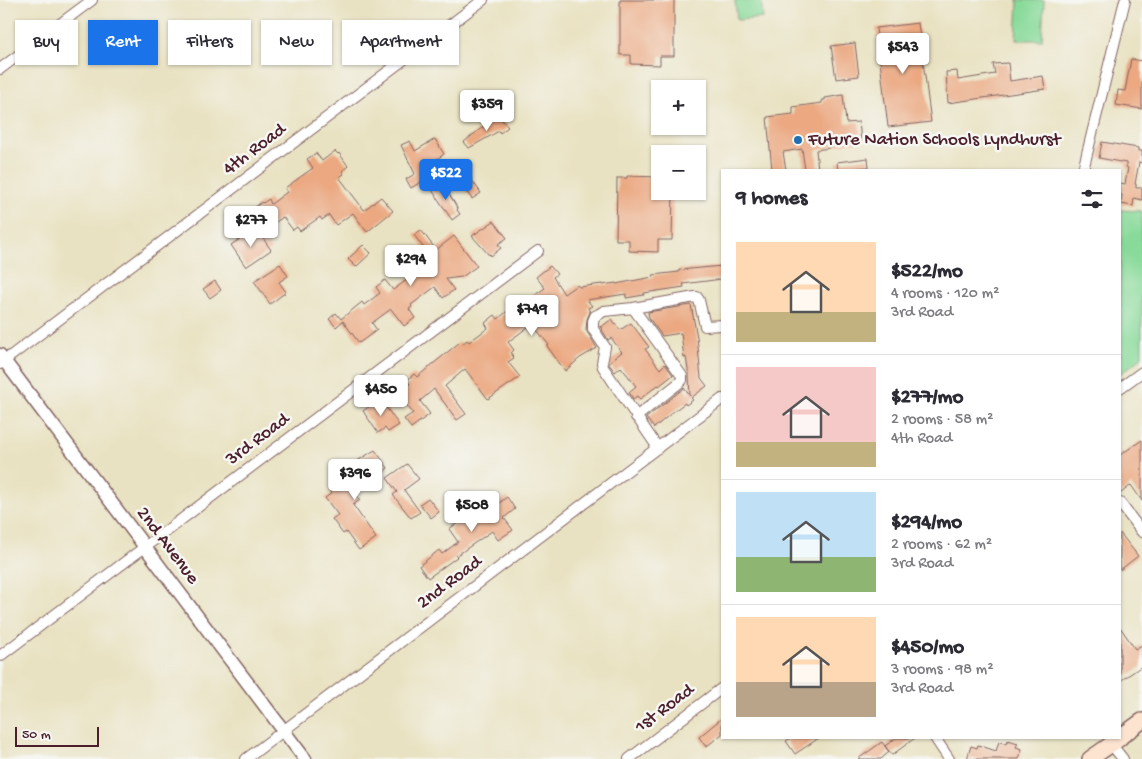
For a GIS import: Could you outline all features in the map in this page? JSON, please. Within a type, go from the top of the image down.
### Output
[{"type":"main road","points":[[1121,736],[1142,721]]},
{"type":"main road","points":[[1090,759],[1117,739]]},
{"type":"street","points":[[0,69],[92,0]]},
{"type":"street","name":"4th Road","points":[[1,360],[483,0]]},
{"type":"street","points":[[1083,169],[1125,0]]},
{"type":"street","name":"3rd Road","points":[[0,656],[538,251]]},
{"type":"street","points":[[658,448],[603,367],[605,347],[593,326],[595,316],[604,311],[696,297],[705,326],[721,325]]},
{"type":"street","points":[[633,308],[682,376],[682,380],[679,383],[636,416]]},
{"type":"street","name":"2nd Avenue","points":[[1,360],[305,759]]},
{"type":"street","points":[[1121,387],[1142,372]]},
{"type":"street","name":"2nd Road","points":[[246,759],[721,400]]},
{"type":"street","points":[[1121,504],[1141,530]]},
{"type":"street","name":"1st Road","points":[[629,759],[721,689]]},
{"type":"street","points":[[936,739],[949,759]]},
{"type":"street","points":[[1117,739],[1123,759]]},
{"type":"green space","points":[[735,0],[761,0],[763,18],[737,20]]},
{"type":"green space","points":[[1018,0],[1044,0],[1042,40],[1016,40]]},
{"type":"green space","points":[[1121,210],[1142,211],[1142,357],[1121,373]]},
{"type":"building","points":[[620,0],[674,0],[674,56],[660,56],[660,65],[631,64],[631,55],[620,55]]},
{"type":"building","points":[[918,23],[931,122],[888,127],[876,28]]},
{"type":"building","points":[[855,43],[859,76],[836,79],[831,46]]},
{"type":"building","points":[[1131,59],[1142,61],[1142,109],[1116,105],[1118,90],[1125,91]]},
{"type":"building","points":[[1008,63],[1010,81],[1043,76],[1045,89],[948,103],[946,72],[957,71],[958,80],[995,74],[993,64]]},
{"type":"building","points":[[843,95],[846,123],[859,122],[861,141],[816,150],[818,169],[805,169],[802,149],[783,152],[786,169],[772,169],[767,117],[793,114],[793,107],[822,103],[822,100],[825,100],[825,98]]},
{"type":"building","points":[[498,115],[508,127],[469,148],[464,142]]},
{"type":"building","points":[[435,139],[444,154],[430,164],[433,169],[423,175],[426,179],[411,188],[406,179],[415,174],[401,145],[410,141],[415,151]]},
{"type":"building","points":[[1102,142],[1138,148],[1138,151],[1142,151],[1142,163],[1139,162],[1135,184],[1136,188],[1142,188],[1142,200],[1134,198],[1133,206],[1121,204],[1121,183],[1125,184],[1128,168],[1126,163],[1099,158]]},
{"type":"building","points":[[335,151],[339,153],[348,166],[342,171],[344,174],[339,177],[364,210],[381,197],[393,211],[367,232],[353,213],[336,225],[329,215],[322,220],[320,217],[300,231],[297,227],[293,230],[283,217],[269,227],[255,207],[269,199],[271,204],[287,192],[285,188],[313,168],[307,159],[316,153],[322,161]]},
{"type":"building","points":[[868,158],[869,167],[838,169],[837,162]]},
{"type":"building","points":[[464,169],[481,193],[472,199],[455,176]]},
{"type":"building","points":[[627,176],[651,177],[651,200],[673,200],[672,240],[658,240],[658,252],[629,251],[629,240],[616,240],[617,178],[627,178]]},
{"type":"building","points":[[443,184],[460,214],[452,220],[432,190]]},
{"type":"building","points":[[494,221],[507,238],[498,244],[501,248],[491,256],[472,236]]},
{"type":"building","points":[[256,228],[271,250],[246,267],[231,245]]},
{"type":"building","points":[[421,230],[436,250],[454,236],[477,266],[462,277],[446,279],[454,290],[443,298],[435,287],[411,305],[412,307],[409,309],[415,318],[404,326],[391,309],[372,323],[377,330],[359,343],[343,321],[336,327],[329,319],[336,313],[341,319],[362,302],[364,305],[380,293],[376,287],[385,280],[393,290],[415,274],[411,267],[429,255],[414,235]]},
{"type":"building","points":[[363,245],[371,253],[356,267],[348,259]]},
{"type":"building","points":[[280,264],[288,276],[279,282],[286,292],[270,304],[254,281]]},
{"type":"building","points":[[550,266],[557,274],[553,277],[564,294],[577,285],[579,287],[616,284],[653,277],[653,275],[679,272],[679,270],[721,266],[721,279],[683,284],[684,287],[644,293],[644,295],[626,298],[626,294],[587,300],[592,306],[588,308],[590,312],[586,330],[597,348],[580,358],[565,371],[547,346],[549,345],[532,324],[508,342],[514,350],[511,353],[514,358],[508,362],[520,377],[488,399],[465,369],[445,386],[466,414],[457,420],[434,389],[420,401],[430,414],[411,428],[404,419],[413,413],[399,396],[409,388],[407,386],[410,384],[407,380],[414,374],[417,377],[460,342],[462,344],[467,340],[469,342],[488,328],[485,323],[495,315],[498,319],[512,307],[517,314],[535,300],[532,297],[545,288],[536,277]]},
{"type":"building","points":[[215,281],[221,290],[210,298],[203,289]]},
{"type":"building","points":[[691,305],[697,337],[701,378],[707,386],[691,398],[693,400],[686,405],[685,403],[654,428],[646,418],[684,388],[690,396],[689,376],[686,357],[684,358],[681,333],[662,336],[649,318],[648,312]]},
{"type":"building","points":[[612,319],[620,330],[631,323],[649,347],[645,349],[660,369],[665,364],[673,375],[640,399],[637,396],[633,399],[629,392],[636,386],[621,367],[615,372],[609,364],[622,352],[611,338],[608,340],[600,326]]},
{"type":"building","points":[[380,399],[399,425],[388,432],[385,428],[378,433],[363,411]]},
{"type":"building","points":[[1142,440],[1142,501],[1131,485],[1121,493],[1121,454]]},
{"type":"building","points":[[375,450],[388,468],[372,481],[369,478],[352,490],[360,500],[353,505],[376,538],[359,550],[346,532],[343,534],[332,519],[338,515],[325,498],[332,493],[329,489],[338,483],[340,485],[362,469],[357,461]]},
{"type":"building","points":[[407,464],[419,479],[404,490],[420,512],[411,518],[393,495],[397,492],[387,478]]},
{"type":"building","points":[[507,497],[515,509],[504,518],[513,530],[498,540],[492,531],[428,578],[419,566],[439,550],[442,554],[458,542],[449,529],[480,508],[479,506],[488,499],[494,507]]},
{"type":"building","points":[[428,498],[439,512],[431,518],[420,504]]},
{"type":"building","points":[[1121,534],[1138,556],[1121,569]]},
{"type":"building","points":[[1121,628],[1135,649],[1142,645],[1142,666],[1121,680]]},
{"type":"building","points":[[721,719],[721,735],[706,747],[699,737]]},
{"type":"building","points":[[789,739],[818,739],[795,754],[786,741]]},
{"type":"building","points":[[895,739],[914,739],[892,755],[885,746]]},
{"type":"building","points":[[1008,740],[1018,743],[1016,747],[1022,749],[1019,759],[967,759],[971,746],[977,748],[978,745],[996,751],[999,741],[1006,744]]},
{"type":"building","points":[[882,742],[889,752],[881,759],[858,759]]},
{"type":"place","name":"Future Nation Schools Lyndhurst","points":[[798,140]]}]
